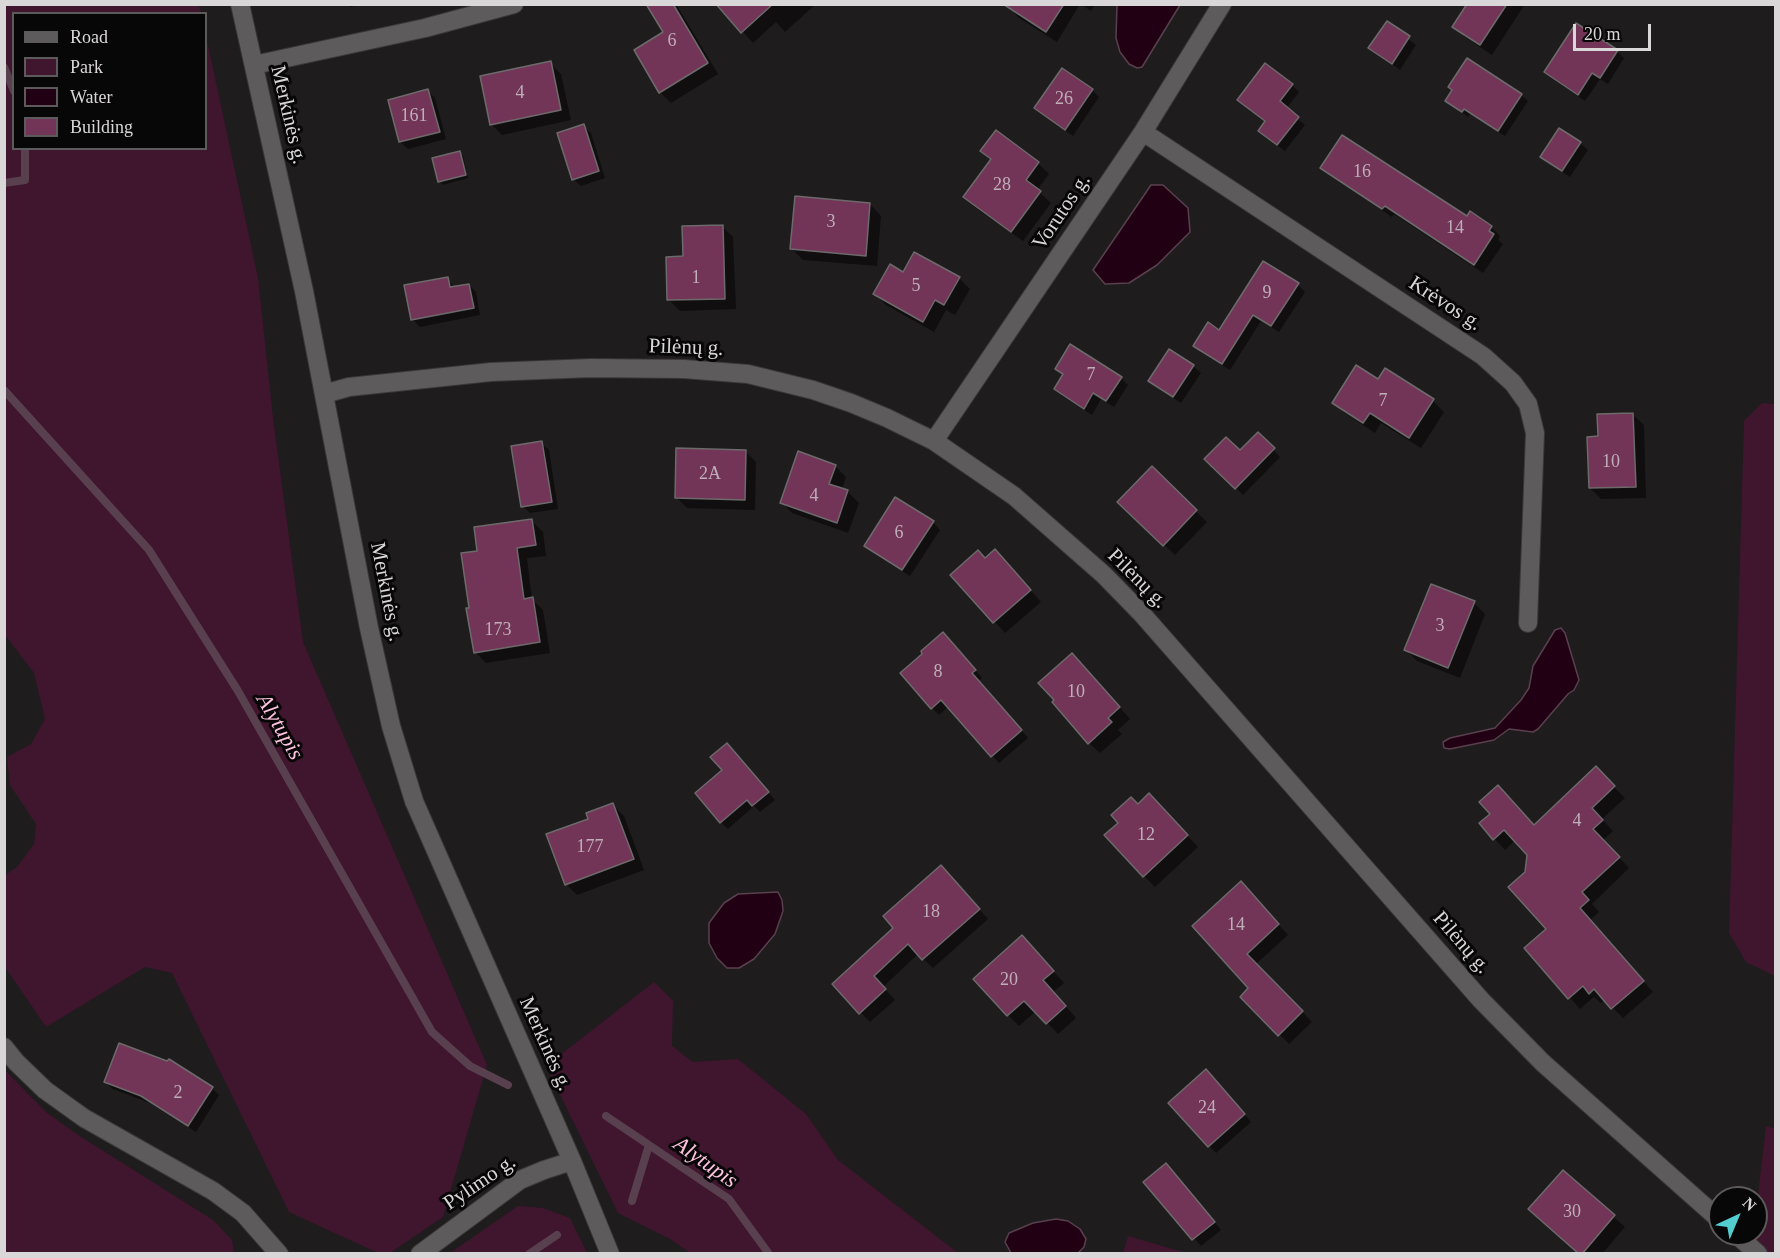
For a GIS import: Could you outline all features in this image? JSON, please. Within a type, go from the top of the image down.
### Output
[{"type":"street","name":"Merkinės g.","points":[[240,4],[304,291],[391,726],[414,801],[572,1161],[610,1254]]},
{"type":"street","points":[[254,65],[425,28],[514,4]]},
{"type":"street","name":"Vorutos g.","points":[[934,441],[1143,132],[1222,4]]},
{"type":"street","name":"Krėvos g.","points":[[1143,132],[1483,356],[1513,383],[1528,404],[1535,433],[1528,623]]},
{"type":"street","name":"Pilėnų g.","points":[[324,394],[349,387],[491,372],[591,368],[684,369],[748,374],[813,390],[887,418],[934,441],[1014,496],[1104,575],[1142,614],[1481,1000],[1543,1063],[1708,1209]]},
{"type":"street","points":[[4,1047],[45,1090],[74,1111],[213,1191],[243,1213],[279,1254]]},
{"type":"street","name":"Pylimo g.","points":[[420,1254],[520,1180],[572,1161]]},
{"type":"green space","points":[[5,4],[199,5],[201,12],[12,12],[12,150],[207,150],[207,41],[258,278],[273,418],[303,642],[487,1065],[443,1217],[390,1253],[378,1253],[289,1212],[172,973],[145,967],[46,1027],[5,967],[5,875],[17,867],[34,844],[36,824],[10,785],[7,757],[31,744],[45,719],[34,673],[5,635]]},
{"type":"green space","points":[[1762,403],[1776,404],[1775,976],[1746,962],[1729,933],[1744,421]]},
{"type":"green space","points":[[654,982],[673,1001],[672,1046],[693,1062],[738,1059],[806,1114],[838,1160],[958,1253],[690,1253],[670,1239],[618,1213],[546,1066]]},
{"type":"green space","points":[[4,1069],[46,1112],[78,1135],[213,1220],[232,1240],[234,1253],[5,1253]]},
{"type":"green space","points":[[1766,1126],[1775,1129],[1775,1253],[1751,1254],[1752,1246],[1768,1246],[1768,1186],[1759,1186]]},
{"type":"green space","points":[[518,1206],[543,1208],[570,1218],[587,1253],[450,1253]]},
{"type":"green space","points":[[1128,1236],[1186,1253],[1123,1253]]},
{"type":"water","points":[[1117,5],[1180,5],[1142,67],[1137,68],[1129,64],[1120,52],[1116,38]]},
{"type":"water","points":[[1151,185],[1163,185],[1188,208],[1190,232],[1157,265],[1129,283],[1105,284],[1093,270]]},
{"type":"water","points":[[1561,628],[1565,633],[1579,680],[1574,690],[1538,729],[1533,732],[1509,729],[1494,740],[1450,749],[1444,748],[1443,742],[1450,738],[1495,728],[1529,688],[1533,666],[1555,630]]},
{"type":"water","points":[[778,892],[782,900],[783,911],[775,934],[754,959],[739,968],[727,968],[717,958],[709,943],[709,923],[724,903],[738,894]]},
{"type":"water","points":[[1056,1219],[1068,1221],[1080,1229],[1086,1239],[1084,1247],[1078,1253],[1011,1253],[1005,1242],[1009,1233],[1033,1223]]},
{"type":"building","points":[[646,4],[673,4],[708,63],[659,93],[634,50],[663,32]]},
{"type":"building","points":[[716,4],[773,4],[741,33]]},
{"type":"building","points":[[1003,4],[1064,4],[1046,32]]},
{"type":"building","points":[[1467,4],[1507,4],[1480,45],[1452,27]]},
{"type":"building","points":[[1387,21],[1410,36],[1392,64],[1368,48]]},
{"type":"building","points":[[1576,23],[1618,50],[1600,78],[1592,73],[1578,95],[1544,72]]},
{"type":"building","points":[[1467,58],[1522,94],[1498,131],[1464,109],[1462,112],[1445,101],[1452,90],[1448,87]]},
{"type":"building","points":[[551,61],[561,110],[490,125],[480,76]]},
{"type":"building","points":[[1265,63],[1293,84],[1280,101],[1299,117],[1277,145],[1258,131],[1265,121],[1237,100]]},
{"type":"building","points":[[1062,68],[1093,89],[1065,130],[1034,108]]},
{"type":"building","points":[[428,89],[440,132],[399,142],[388,100]]},
{"type":"building","points":[[584,124],[599,171],[572,180],[557,133]]},
{"type":"building","points":[[1559,128],[1581,142],[1562,171],[1540,157]]},
{"type":"building","points":[[996,130],[1039,162],[1026,180],[1041,191],[1011,232],[963,197],[991,159],[980,151]]},
{"type":"building","points":[[1342,135],[1467,216],[1470,211],[1492,226],[1489,231],[1494,234],[1474,265],[1385,206],[1382,209],[1320,168]]},
{"type":"building","points":[[460,151],[466,175],[438,182],[432,158]]},
{"type":"building","points":[[795,196],[870,203],[866,256],[790,249]]},
{"type":"building","points":[[723,225],[725,299],[667,300],[666,257],[683,256],[682,226]]},
{"type":"building","points":[[914,252],[960,277],[944,305],[935,300],[923,322],[873,294],[890,264],[903,272]]},
{"type":"building","points":[[1263,261],[1299,283],[1271,326],[1253,315],[1222,364],[1193,346],[1208,322],[1219,330]]},
{"type":"building","points":[[448,277],[450,287],[469,284],[474,308],[411,320],[404,285]]},
{"type":"building","points":[[1070,344],[1122,377],[1106,401],[1093,393],[1084,409],[1054,389],[1063,374],[1055,369]]},
{"type":"building","points":[[1169,349],[1194,365],[1173,397],[1148,381]]},
{"type":"building","points":[[1356,365],[1378,379],[1385,368],[1434,399],[1409,438],[1370,413],[1363,423],[1332,403]]},
{"type":"building","points":[[1633,413],[1636,487],[1589,488],[1587,437],[1598,436],[1597,414]]},
{"type":"building","points":[[1258,432],[1275,448],[1235,489],[1204,459],[1226,437],[1240,450]]},
{"type":"building","points":[[542,441],[552,502],[521,507],[511,446]]},
{"type":"building","points":[[676,448],[746,450],[745,500],[675,498]]},
{"type":"building","points":[[798,451],[836,465],[829,484],[848,490],[837,523],[780,503]]},
{"type":"building","points":[[1152,466],[1197,510],[1163,546],[1117,502]]},
{"type":"building","points":[[895,497],[934,521],[902,570],[864,546]]},
{"type":"building","points":[[532,519],[536,545],[517,548],[524,599],[533,597],[540,642],[474,653],[466,608],[469,608],[461,553],[477,551],[474,527]]},
{"type":"building","points":[[995,549],[1031,590],[993,623],[950,575],[978,550],[985,558]]},
{"type":"building","points":[[1431,584],[1475,601],[1448,668],[1404,650]]},
{"type":"building","points":[[943,632],[976,670],[972,673],[1022,730],[991,757],[941,700],[931,709],[900,673]]},
{"type":"building","points":[[1072,653],[1120,707],[1108,718],[1112,722],[1088,744],[1038,683]]},
{"type":"building","points":[[727,743],[769,792],[752,806],[747,800],[720,823],[695,793],[722,770],[710,757]]},
{"type":"building","points":[[1596,766],[1615,786],[1592,808],[1603,820],[1593,829],[1620,857],[1582,892],[1589,900],[1580,908],[1644,981],[1611,1009],[1594,989],[1589,994],[1583,986],[1568,999],[1524,948],[1546,929],[1508,887],[1525,872],[1527,855],[1504,830],[1493,840],[1479,823],[1490,814],[1479,802],[1498,785],[1534,825]]},
{"type":"building","points":[[1149,793],[1188,835],[1143,877],[1104,835],[1118,823],[1111,815],[1131,797],[1138,804]]},
{"type":"building","points":[[613,803],[634,859],[565,885],[546,834],[588,819],[586,813]]},
{"type":"building","points":[[941,865],[980,909],[922,960],[908,944],[874,976],[886,989],[859,1014],[832,984],[893,928],[883,916]]},
{"type":"building","points":[[1241,881],[1279,924],[1247,954],[1303,1011],[1278,1036],[1240,997],[1248,988],[1192,926]]},
{"type":"building","points":[[1022,935],[1054,971],[1043,980],[1066,1006],[1046,1024],[1024,1001],[1007,1016],[973,979]]},
{"type":"building","points":[[119,1043],[167,1061],[169,1059],[213,1087],[188,1126],[141,1096],[104,1082]]},
{"type":"building","points":[[1206,1069],[1245,1114],[1208,1147],[1168,1103]]},
{"type":"building","points":[[1166,1163],[1215,1222],[1192,1240],[1143,1182]]},
{"type":"building","points":[[1563,1170],[1615,1215],[1582,1254],[1579,1254],[1528,1209]]},
{"type":"waterway","name":"Alytupis","points":[[4,67],[12,86]]},
{"type":"waterway","name":"Alytupis","points":[[4,183],[25,180],[25,150]]},
{"type":"waterway","name":"Alytupis","points":[[4,390],[149,550],[238,691],[432,1032],[470,1066],[508,1085]]},
{"type":"waterway","name":"Alytupis","points":[[606,1116],[729,1199],[769,1254]]},
{"type":"waterway","points":[[632,1201],[649,1145]]},
{"type":"waterway","points":[[529,1254],[557,1235]]}]
